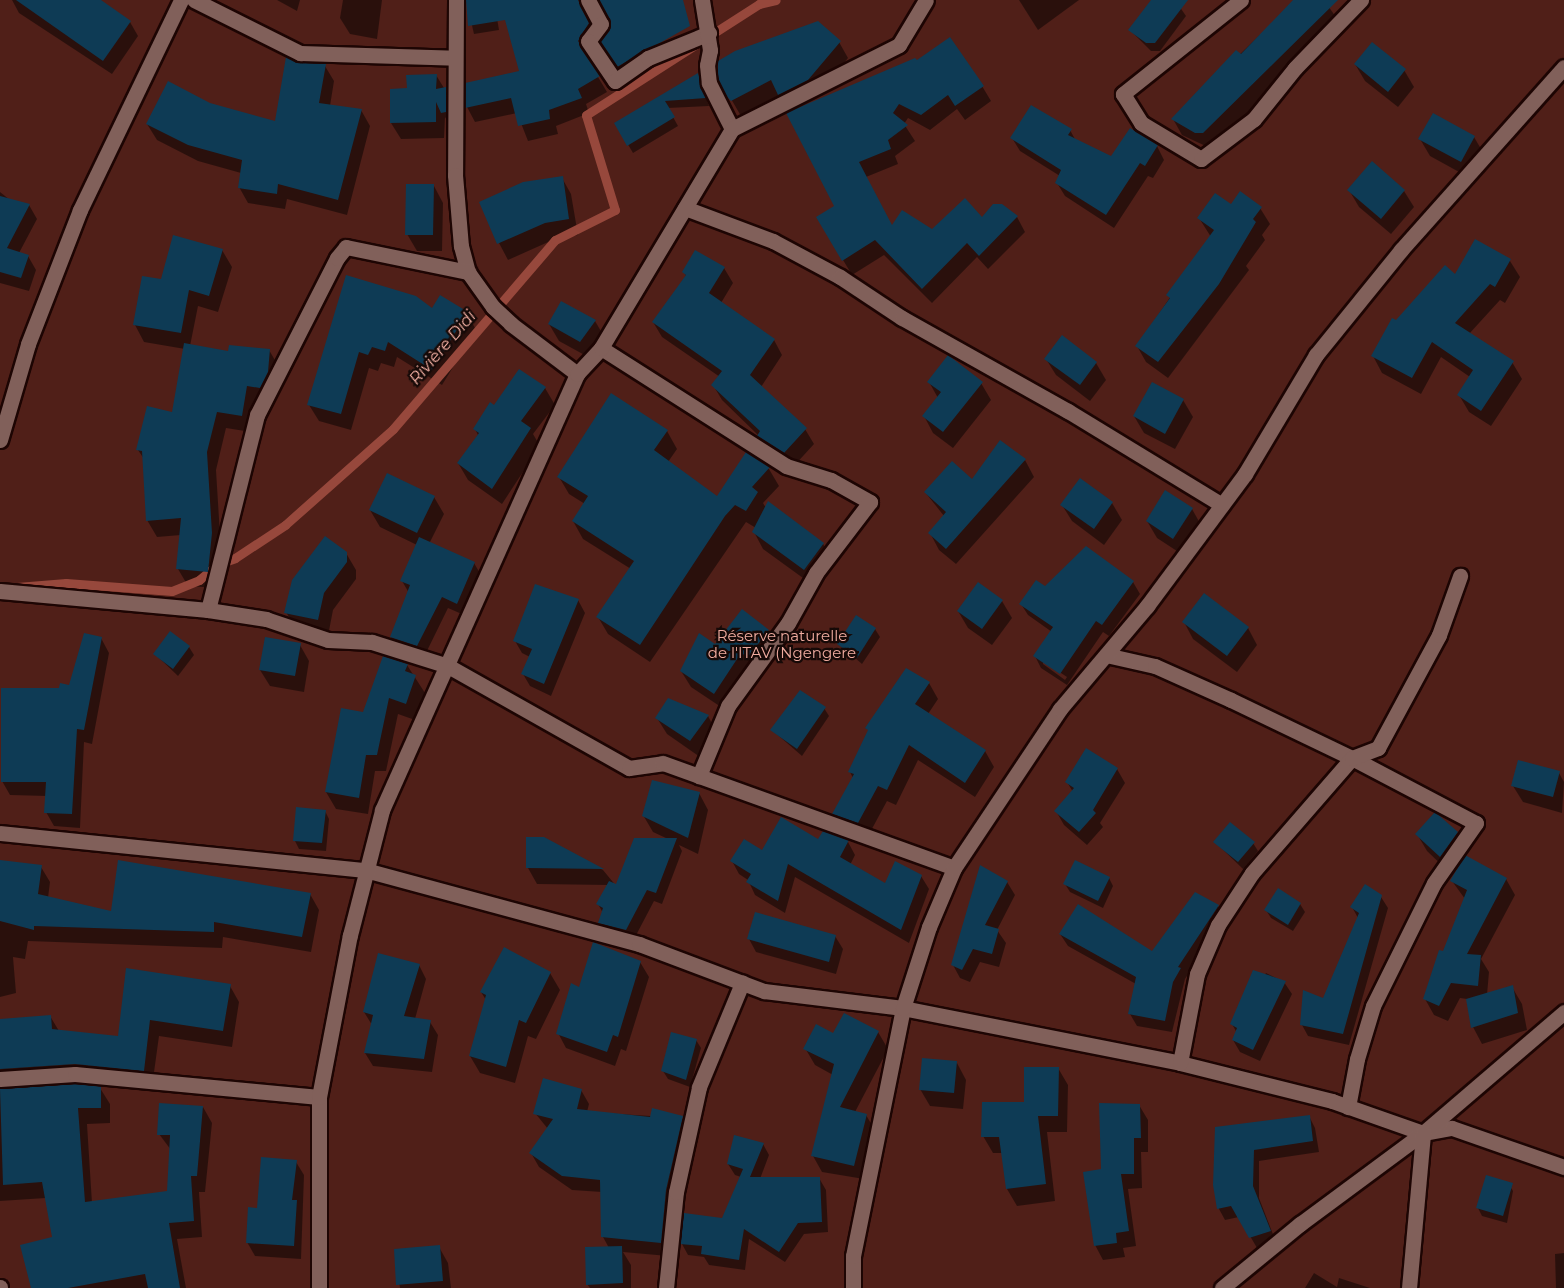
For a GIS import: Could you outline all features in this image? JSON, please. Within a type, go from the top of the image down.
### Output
[{"type":"street","points":[[0,440],[28,344],[81,210],[182,0]]},
{"type":"street","points":[[194,0],[300,53],[455,58]]},
{"type":"street","points":[[456,0],[455,175],[461,246],[468,272],[511,324],[577,374]]},
{"type":"street","points":[[588,0],[601,24],[588,41],[615,81],[648,58],[709,33]]},
{"type":"street","points":[[702,0],[709,33],[710,50],[707,65],[709,83],[732,129]]},
{"type":"street","points":[[319,1288],[319,1097],[365,870],[382,810],[577,374],[601,348],[732,129],[899,45],[926,0]]},
{"type":"street","points":[[1241,0],[1123,94],[1141,123],[1201,159],[1254,120],[1295,68],[1360,0]]},
{"type":"street","points":[[853,1288],[853,1256],[903,1008],[929,927],[954,868],[1060,709],[1106,655],[1222,505],[1316,355],[1401,250],[1564,67]]},
{"type":"street","points":[[685,208],[774,241],[840,277],[902,318],[1068,411],[1222,505]]},
{"type":"street","points":[[208,610],[221,549],[257,415],[337,258],[346,247],[468,272]]},
{"type":"street","points":[[601,348],[786,466],[831,480],[870,502],[816,573],[788,622],[728,706],[699,776]]},
{"type":"street","points":[[1180,1063],[1197,974],[1218,925],[1252,873],[1352,758],[1378,748],[1439,634],[1460,576]]},
{"type":"street","points":[[0,591],[208,610],[266,619],[328,640],[372,642],[448,666],[629,768],[663,763],[954,868]]},
{"type":"street","points":[[1106,655],[1155,666],[1352,758],[1476,823],[1434,883],[1373,1006],[1357,1059],[1348,1107]]},
{"type":"street","points":[[0,832],[365,870],[639,944],[764,991],[903,1008],[1180,1063],[1348,1107],[1423,1133],[1452,1128],[1564,1167]]},
{"type":"street","points":[[666,1288],[676,1192],[699,1087],[742,983]]},
{"type":"street","points":[[1222,1288],[1300,1224],[1423,1133],[1564,1012]]},
{"type":"street","points":[[0,1079],[75,1074],[319,1097]]},
{"type":"street","points":[[1409,1288],[1423,1133]]},
{"type":"green space","name":"Réserve naturelle de l'ITAV (Ngengere","points":[[0,0],[1564,0],[1564,1288],[0,1288]]},
{"type":"building","points":[[16,0],[101,0],[131,21],[103,61]]},
{"type":"building","points":[[466,0],[578,0],[589,23],[578,41],[600,76],[578,89],[582,98],[549,110],[550,119],[518,126],[511,98],[465,108],[465,83],[519,71],[505,20],[468,26]]},
{"type":"building","points":[[599,0],[683,0],[690,26],[617,67],[600,41],[611,24]]},
{"type":"building","points":[[1151,0],[1188,0],[1155,43],[1146,43],[1128,30]]},
{"type":"building","points":[[1293,0],[1338,0],[1203,133],[1195,133],[1171,119],[1236,50],[1241,54]]},
{"type":"building","points":[[818,21],[841,41],[808,80],[778,95],[771,80],[731,101],[727,97],[718,80],[718,61],[735,51]]},
{"type":"building","points":[[950,37],[984,86],[955,106],[948,95],[921,115],[899,104],[893,113],[908,125],[888,140],[891,149],[859,162],[892,225],[902,210],[932,229],[965,198],[982,217],[993,204],[1002,204],[1018,216],[979,256],[967,243],[922,289],[875,240],[842,261],[816,217],[834,206],[786,113],[915,58],[917,60]]},
{"type":"building","points":[[1372,42],[1406,69],[1388,92],[1354,64]]},
{"type":"building","points":[[286,57],[326,64],[319,103],[362,109],[338,200],[278,184],[277,194],[238,188],[242,160],[188,145],[146,124],[168,81],[210,103],[275,121]]},
{"type":"building","points":[[698,73],[706,98],[665,101],[675,117],[627,146],[614,123]]},
{"type":"building","points":[[437,74],[436,89],[446,87],[446,112],[441,113],[436,102],[436,122],[390,123],[390,89],[407,88],[406,75]]},
{"type":"building","points":[[1031,105],[1072,129],[1068,135],[1111,156],[1130,128],[1158,145],[1145,166],[1140,163],[1106,215],[1055,183],[1061,170],[1010,138]]},
{"type":"building","points":[[1433,113],[1475,136],[1461,162],[1418,139]]},
{"type":"building","points":[[1372,161],[1405,190],[1381,219],[1347,190]]},
{"type":"building","points":[[563,176],[569,219],[545,223],[497,244],[479,202],[523,182]]},
{"type":"building","points":[[406,184],[434,184],[433,235],[405,235]]},
{"type":"building","points":[[1240,191],[1262,207],[1253,219],[1256,222],[1219,284],[1158,362],[1135,346],[1170,298],[1166,295],[1214,230],[1197,218],[1215,193],[1231,204]]},
{"type":"building","points":[[0,196],[30,204],[7,248],[29,255],[21,278],[0,272]]},
{"type":"building","points":[[173,235],[223,249],[209,296],[189,290],[181,333],[133,325],[142,276],[161,279]]},
{"type":"building","points":[[1475,239],[1511,259],[1495,287],[1490,284],[1455,323],[1514,361],[1481,411],[1457,395],[1473,370],[1432,342],[1412,378],[1371,356],[1392,318],[1396,320],[1445,265],[1455,274]]},
{"type":"building","points":[[695,250],[725,267],[709,293],[775,339],[750,375],[807,428],[784,453],[757,436],[760,431],[711,385],[722,371],[652,322],[686,275],[682,272]]},
{"type":"building","points":[[346,275],[416,296],[432,308],[440,295],[468,312],[432,370],[388,342],[385,351],[372,347],[368,355],[359,352],[341,414],[307,405]]},
{"type":"building","points":[[561,301],[596,320],[580,342],[548,324]]},
{"type":"building","points":[[1062,335],[1097,362],[1080,385],[1044,359]]},
{"type":"building","points":[[184,343],[228,351],[229,345],[270,349],[268,372],[260,388],[247,386],[242,416],[217,412],[207,452],[212,533],[208,572],[176,569],[181,518],[146,521],[142,451],[136,450],[147,406],[172,412]]},
{"type":"building","points":[[948,355],[983,382],[943,432],[922,416],[941,392],[927,382]]},
{"type":"building","points":[[519,369],[546,387],[521,421],[531,428],[492,489],[457,463],[479,433],[473,429],[490,402],[494,405]]},
{"type":"building","points":[[1152,382],[1184,399],[1165,434],[1133,416]]},
{"type":"building","points":[[611,393],[668,430],[654,450],[717,496],[746,452],[770,467],[752,487],[758,492],[746,511],[735,505],[725,516],[640,645],[596,617],[634,561],[572,521],[588,496],[557,477]]},
{"type":"building","points":[[1000,440],[1026,459],[946,549],[928,533],[946,512],[924,492],[952,461],[972,479]]},
{"type":"building","points":[[387,473],[435,496],[417,533],[369,510]]},
{"type":"building","points":[[1080,478],[1113,502],[1094,529],[1060,505]]},
{"type":"building","points":[[1165,490],[1193,508],[1173,539],[1146,521]]},
{"type":"building","points":[[768,501],[824,543],[804,570],[752,532]]},
{"type":"building","points":[[325,536],[347,552],[347,562],[324,593],[318,620],[284,613],[292,580]]},
{"type":"building","points":[[419,537],[475,562],[457,604],[442,597],[417,646],[390,637],[410,585],[400,581]]},
{"type":"building","points":[[1086,546],[1134,581],[1102,625],[1096,621],[1060,674],[1033,656],[1053,627],[1019,604],[1036,580],[1045,586]]},
{"type":"building","points":[[978,582],[1003,600],[982,629],[957,611]]},
{"type":"building","points":[[535,584],[579,599],[544,684],[521,674],[532,649],[513,641]]},
{"type":"building","points":[[1204,593],[1249,627],[1227,656],[1182,622]]},
{"type":"building","points":[[742,609],[769,630],[748,657],[741,653],[714,694],[680,671],[699,633],[715,644]]},
{"type":"building","points":[[856,615],[876,628],[857,658],[837,644]]},
{"type":"building","points":[[170,631],[190,646],[173,669],[153,654]]},
{"type":"building","points":[[84,633],[102,637],[84,730],[77,729],[72,814],[44,813],[46,782],[1,782],[1,688],[59,688],[60,683],[69,685]]},
{"type":"building","points":[[265,637],[301,643],[295,676],[259,670]]},
{"type":"building","points":[[383,656],[408,664],[405,671],[416,675],[406,704],[389,698],[377,755],[366,755],[359,798],[325,792],[341,708],[363,712]]},
{"type":"building","points":[[906,668],[930,682],[915,704],[986,750],[965,783],[909,745],[887,790],[878,786],[858,823],[832,814],[854,774],[848,772],[868,730],[865,728]]},
{"type":"building","points":[[800,690],[826,707],[797,749],[770,730]]},
{"type":"building","points":[[668,698],[709,715],[690,741],[655,718]]},
{"type":"building","points":[[1086,748],[1118,768],[1093,810],[1096,813],[1079,832],[1054,811],[1074,788],[1065,782]]},
{"type":"building","points":[[1518,760],[1560,771],[1553,797],[1511,786]]},
{"type":"building","points":[[652,780],[700,792],[688,838],[642,816]]},
{"type":"building","points":[[296,807],[326,810],[322,843],[293,841]]},
{"type":"building","points":[[1435,812],[1458,832],[1440,857],[1415,834]]},
{"type":"building","points":[[781,817],[818,839],[823,831],[849,840],[840,857],[885,883],[895,861],[922,875],[901,930],[788,864],[778,901],[746,882],[751,874],[730,861],[744,839],[762,850]]},
{"type":"building","points":[[1230,822],[1255,842],[1238,862],[1213,842]]},
{"type":"building","points":[[526,837],[544,837],[604,869],[526,868]]},
{"type":"building","points":[[634,838],[677,838],[656,893],[647,890],[626,930],[598,923],[603,908],[596,904],[609,881],[616,884]]},
{"type":"building","points":[[1465,855],[1507,878],[1467,954],[1481,955],[1478,986],[1451,983],[1439,1006],[1423,999],[1439,950],[1443,951],[1467,890],[1450,881]]},
{"type":"building","points":[[0,860],[42,865],[38,894],[111,911],[118,860],[311,893],[302,937],[214,922],[214,932],[34,926],[34,930],[0,921]]},
{"type":"building","points":[[1075,860],[1110,877],[1098,901],[1063,884]]},
{"type":"building","points":[[980,865],[1008,881],[985,925],[999,929],[992,954],[973,949],[962,970],[951,965]]},
{"type":"building","points":[[1365,884],[1382,895],[1343,1034],[1300,1025],[1303,990],[1323,998],[1359,913],[1350,907]]},
{"type":"building","points":[[1278,888],[1301,903],[1288,925],[1264,910]]},
{"type":"building","points":[[1195,892],[1219,905],[1178,967],[1181,968],[1173,982],[1165,1021],[1128,1014],[1136,977],[1059,934],[1078,904],[1152,951]]},
{"type":"building","points":[[755,912],[836,935],[829,962],[747,939]]},
{"type":"building","points":[[593,942],[641,961],[618,1037],[613,1035],[607,1052],[556,1034],[571,983],[579,987]]},
{"type":"building","points":[[504,947],[551,972],[526,1023],[519,1020],[506,1067],[469,1056],[486,995],[480,992]]},
{"type":"building","points":[[378,953],[420,964],[404,1016],[431,1020],[424,1059],[364,1053],[373,1015],[363,1012]]},
{"type":"building","points":[[126,968],[231,984],[223,1031],[150,1020],[144,1071],[75,1064],[0,1069],[0,1019],[51,1015],[52,1029],[118,1036]]},
{"type":"building","points":[[1253,970],[1286,981],[1253,1050],[1232,1040],[1237,1028],[1230,1024]]},
{"type":"building","points":[[1513,985],[1518,1013],[1471,1028],[1466,999]]},
{"type":"building","points":[[844,1013],[879,1031],[840,1107],[867,1114],[854,1166],[811,1156],[834,1064],[803,1049],[816,1024],[833,1033]]},
{"type":"building","points":[[671,1032],[697,1039],[686,1080],[661,1071]]},
{"type":"building","points":[[922,1058],[957,1061],[954,1093],[919,1090]]},
{"type":"building","points":[[1024,1067],[1059,1067],[1058,1116],[1038,1116],[1046,1184],[1006,1189],[999,1137],[981,1137],[982,1102],[1024,1102]]},
{"type":"building","points":[[543,1078],[582,1089],[577,1109],[650,1117],[652,1108],[683,1116],[666,1190],[661,1243],[601,1237],[600,1180],[562,1176],[529,1153],[553,1119],[533,1114]]},
{"type":"building","points":[[75,1084],[101,1086],[101,1108],[78,1108],[85,1202],[167,1191],[170,1135],[157,1135],[159,1103],[203,1106],[197,1176],[191,1176],[194,1221],[169,1223],[180,1288],[148,1288],[145,1274],[68,1288],[31,1288],[20,1245],[52,1237],[42,1182],[3,1185],[0,1089]]},
{"type":"building","points":[[1099,1103],[1140,1104],[1141,1138],[1134,1138],[1134,1174],[1121,1174],[1129,1231],[1116,1233],[1117,1243],[1094,1246],[1083,1172],[1101,1169]]},
{"type":"building","points":[[1310,1115],[1313,1141],[1254,1150],[1253,1186],[1271,1231],[1249,1238],[1231,1206],[1217,1209],[1213,1185],[1215,1127]]},
{"type":"building","points":[[734,1135],[764,1143],[750,1177],[820,1177],[822,1222],[798,1223],[779,1252],[744,1229],[739,1260],[701,1254],[702,1246],[680,1244],[684,1213],[722,1218],[743,1169],[727,1164]]},
{"type":"building","points":[[261,1157],[297,1160],[292,1200],[297,1200],[294,1246],[246,1243],[248,1207],[257,1208]]},
{"type":"building","points":[[1486,1175],[1513,1183],[1503,1216],[1476,1208]]},
{"type":"building","points":[[440,1245],[443,1281],[396,1285],[394,1249]]},
{"type":"building","points":[[622,1246],[623,1283],[586,1285],[585,1247]]},
{"type":"waterway","name":"Rivière Didi","points":[[17,587],[66,583],[172,591],[199,580],[218,564],[235,558],[285,525],[393,429],[555,240],[615,210],[586,115],[759,4],[776,0]]}]
